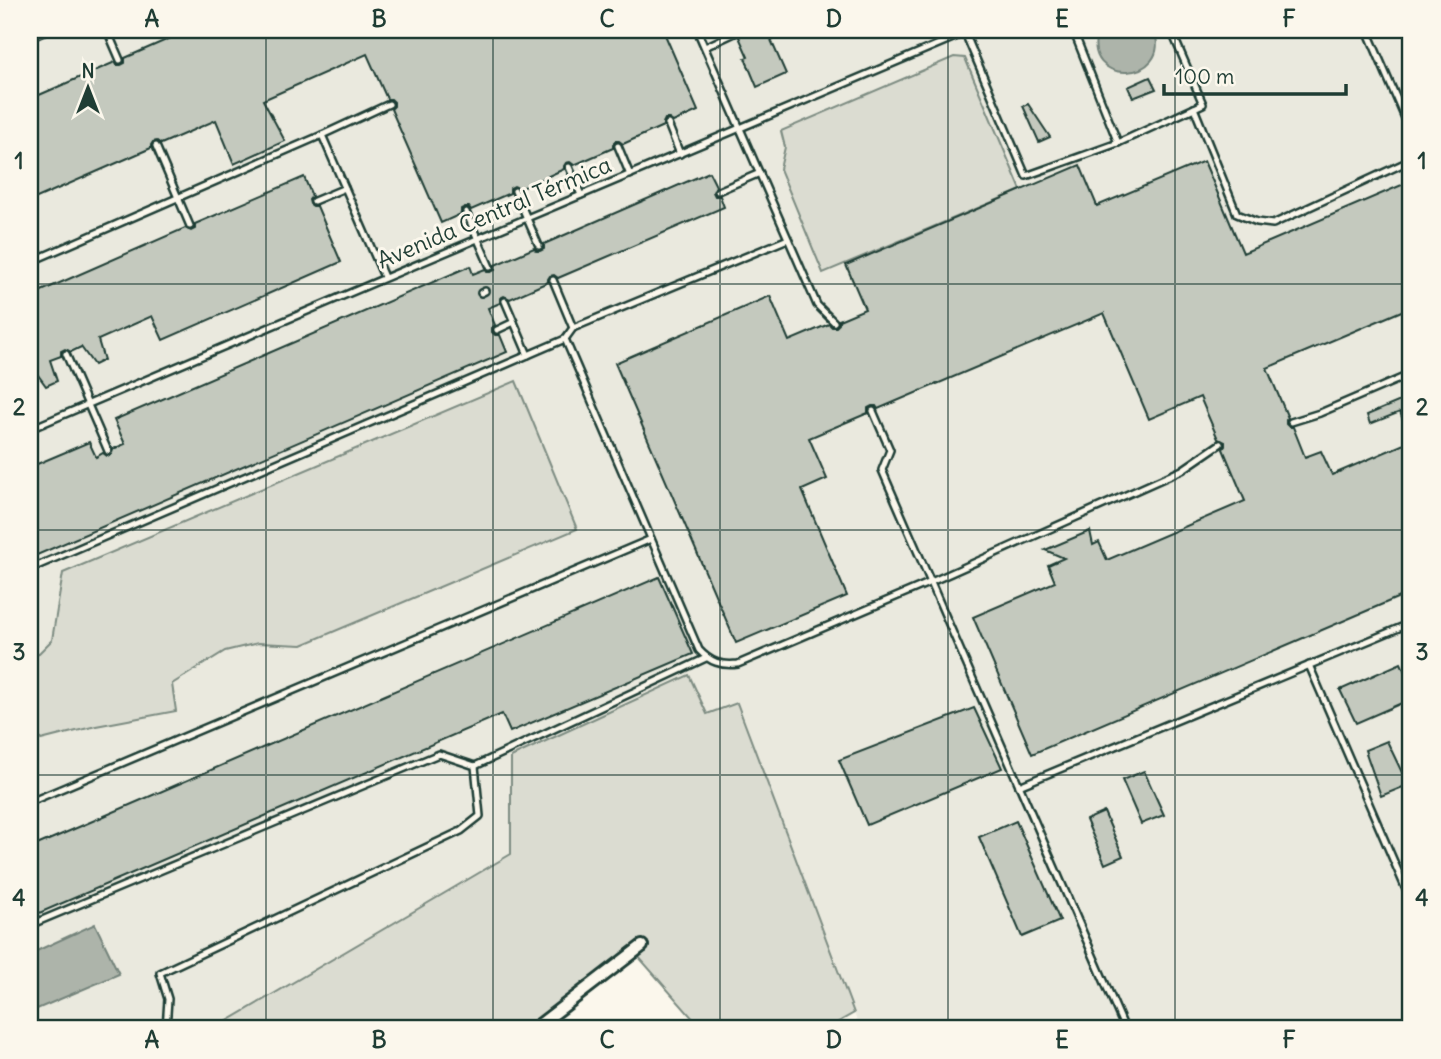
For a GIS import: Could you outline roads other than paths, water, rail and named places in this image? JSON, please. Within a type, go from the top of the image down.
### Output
[{"type":"street","points":[[534,1029],[642,946]]},
{"type":"lane","points":[[30,38],[48,30]]},
{"type":"lane","points":[[107,30],[120,60]]},
{"type":"lane","points":[[697,30],[817,305],[834,322]]},
{"type":"lane","name":"Avenida Central Térmica","points":[[30,429],[972,30]]},
{"type":"lane","points":[[1073,30],[1118,143]]},
{"type":"lane","points":[[965,33],[1026,176],[1118,143],[1203,104],[1171,30]]},
{"type":"lane","points":[[1367,30],[1411,132]]},
{"type":"lane","points":[[705,47],[737,32]]},
{"type":"lane","points":[[30,261],[389,104]]},
{"type":"lane","points":[[1194,108],[1237,214],[1256,222],[1273,224],[1411,160]]},
{"type":"lane","points":[[668,124],[680,154]]},
{"type":"lane","points":[[322,135],[384,277]]},
{"type":"lane","points":[[156,146],[190,226]]},
{"type":"lane","points":[[618,146],[630,175]]},
{"type":"lane","points":[[569,167],[581,195]]},
{"type":"lane","points":[[718,191],[760,173]]},
{"type":"lane","points":[[314,201],[345,188]]},
{"type":"lane","points":[[515,191],[538,246]]},
{"type":"lane","points":[[466,212],[490,267]]},
{"type":"lane","points":[[30,569],[565,339],[573,328],[788,239]]},
{"type":"lane","points":[[553,280],[573,328]]},
{"type":"lane","points":[[505,301],[528,355]]},
{"type":"lane","points":[[498,330],[514,323]]},
{"type":"lane","points":[[565,339],[699,650],[706,658],[727,666],[738,664],[931,582],[1182,471],[1220,444]]},
{"type":"lane","points":[[66,354],[108,451]]},
{"type":"lane","points":[[1291,422],[1320,413],[1411,374]]},
{"type":"lane","points":[[873,411],[890,450],[882,470],[1125,1029]]},
{"type":"lane","points":[[135,513],[139,522]]},
{"type":"lane","points":[[30,802],[651,539]]},
{"type":"lane","points":[[1019,786],[1411,623]]},
{"type":"lane","points":[[30,925],[439,754],[475,766],[706,658]]},
{"type":"lane","points":[[1309,666],[1411,901]]},
{"type":"lane","points":[[166,1029],[168,999],[160,973],[461,831],[480,816],[475,766]]},
{"type":"lane","points":[[1385,1029],[1411,1018]]}]
